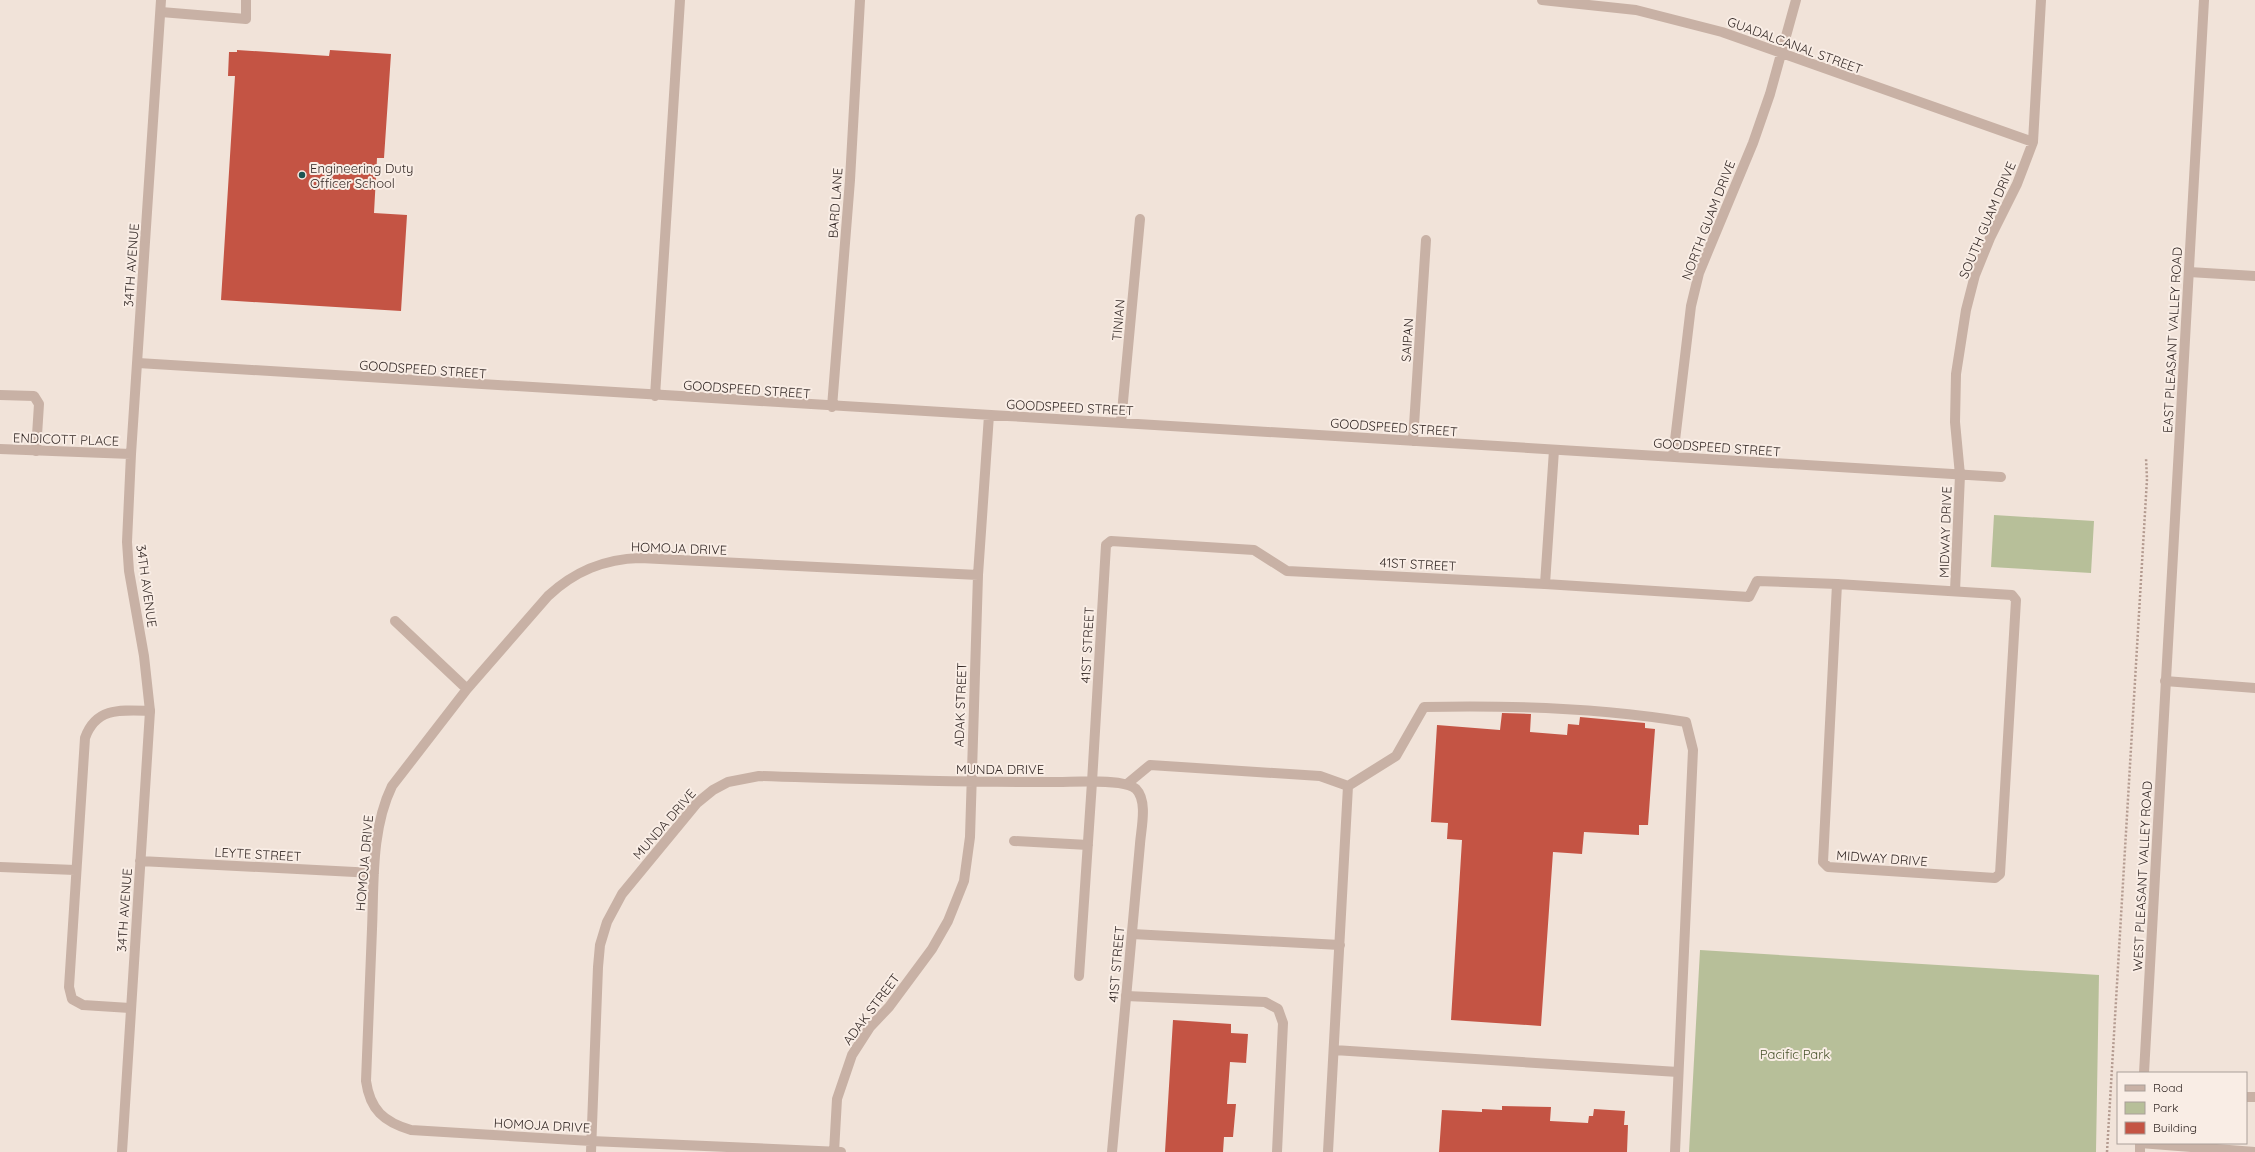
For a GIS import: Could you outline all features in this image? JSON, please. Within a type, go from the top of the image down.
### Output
[{"type":"street","name":"34TH AVENUE","points":[[122,1152],[150,711],[144,656],[129,571],[127,542],[131,454],[161,0]]},
{"type":"street","points":[[160,12],[246,19],[246,0]]},
{"type":"street","points":[[655,396],[680,0]]},
{"type":"street","name":"BARD LANE","points":[[832,407],[850,180],[860,0]]},
{"type":"street","name":"GUADALCANAL STREET","points":[[1542,0],[1603,3],[1682,21],[1722,32],[2033,142]]},
{"type":"street","name":"NORTH GUAM DRIVE","points":[[1673,457],[1685,347],[1694,293],[1705,258],[1752,143],[1781,54],[1796,0]]},
{"type":"street","name":"SOUTH GUAM DRIVE","points":[[1960,475],[1955,422],[1956,382],[1966,310],[1976,275],[1990,238],[2017,184],[2033,142],[2041,0]]},
{"type":"street","name":"EAST PLEASANT VALLEY ROAD","points":[[2165,681],[2204,0]]},
{"type":"street","name":"TINIAN","points":[[1121,423],[1140,219]]},
{"type":"street","name":"SAIPAN","points":[[1413,441],[1426,240]]},
{"type":"street","points":[[2189,272],[2255,276]]},
{"type":"street","name":"GOODSPEED STREET","points":[[138,363],[832,407],[989,415],[2001,477]]},
{"type":"street","points":[[0,395],[34,396],[39,404],[36,451]]},
{"type":"street","name":"ADAK STREET","points":[[834,1152],[837,1099],[852,1055],[870,1027],[889,1007],[932,949],[957,902],[968,860],[978,575],[989,415]]},
{"type":"street","name":"ENDICOTT PLACE","points":[[0,449],[131,454]]},
{"type":"street","points":[[1545,584],[1554,450]]},
{"type":"street","name":"MIDWAY DRIVE","points":[[1955,591],[1960,475]]},
{"type":"street","name":"41ST STREET","points":[[1079,976],[1106,545],[1111,541],[1254,550],[1287,571],[1545,584],[1749,597],[1757,581],[1838,584]]},
{"type":"street","name":"HOMOJA DRIVE","points":[[841,1152],[591,1141],[411,1130],[395,1125],[374,1107],[367,1092],[366,1081],[374,873],[380,818],[392,786],[467,689],[560,585],[581,571],[604,562],[640,558],[978,575]]},
{"type":"street","name":"MIDWAY DRIVE","points":[[1838,584],[1955,591],[2012,595],[2016,600],[2000,874],[1995,878],[1828,867],[1823,862],[1838,584]]},
{"type":"street","points":[[395,621],[467,689]]},
{"type":"street","points":[[2165,681],[2255,688]]},
{"type":"street","name":"WEST PLEASANT VALLEY ROAD","points":[[2144,1072],[2165,681]]},
{"type":"street","points":[[1348,786],[1396,756],[1424,707],[1478,706],[1636,714],[1686,722],[1693,750],[1675,1152]]},
{"type":"street","points":[[130,1008],[84,1005],[72,998],[69,987],[75,870],[85,738],[88,728],[104,713],[128,710],[150,711]]},
{"type":"street","points":[[1092,782],[1127,784],[1150,765],[1320,776],[1348,786]]},
{"type":"street","name":"MUNDA DRIVE","points":[[591,1152],[598,967],[600,945],[607,922],[622,894],[697,803],[713,790],[728,782],[759,776],[971,782],[1092,782]]},
{"type":"street","name":"41ST STREET","points":[[1112,1152],[1143,803],[1135,788],[1127,784]]},
{"type":"street","points":[[1328,1152],[1348,786]]},
{"type":"street","points":[[1014,841],[1088,845]]},
{"type":"street","name":"LEYTE STREET","points":[[140,861],[374,873]]},
{"type":"street","points":[[0,867],[75,870]]},
{"type":"street","points":[[1132,934],[1340,945]]},
{"type":"street","points":[[1126,996],[1265,1002],[1278,1009],[1283,1023],[1276,1152]]},
{"type":"street","points":[[1334,1050],[1678,1072]]},
{"type":"street","points":[[2153,1144],[2255,1152]]},
{"type":"path","points":[[2107,1152],[2147,479],[2146,458]]},
{"type":"green space","points":[[1994,515],[2094,521],[2091,573],[1991,567]]},
{"type":"green space","name":"Pacific Park","points":[[1700,950],[2099,975],[2096,1152],[1689,1152]]},
{"type":"building","name":"Engineering Duty Officer School","points":[[237,50],[329,56],[330,50],[391,54],[384,158],[377,158],[374,213],[407,215],[401,311],[221,300],[235,76],[228,76],[229,52],[237,52]]},
{"type":"building","points":[[1502,713],[1531,714],[1530,732],[1567,735],[1568,724],[1579,725],[1580,717],[1645,723],[1645,728],[1655,729],[1648,825],[1639,825],[1639,835],[1584,832],[1582,854],[1553,852],[1541,1026],[1451,1020],[1462,840],[1447,839],[1448,823],[1431,822],[1437,725],[1500,730]]},
{"type":"building","points":[[1173,1020],[1231,1024],[1231,1033],[1248,1034],[1246,1063],[1230,1062],[1227,1104],[1236,1104],[1233,1137],[1224,1137],[1223,1152],[1165,1152]]},
{"type":"building","points":[[1502,1106],[1551,1107],[1550,1121],[1588,1123],[1589,1116],[1593,1116],[1594,1109],[1625,1111],[1624,1125],[1628,1125],[1627,1152],[1439,1152],[1442,1110],[1482,1112],[1482,1109],[1502,1110]]},
{"type":"place","name":"Engineering Duty Officer School","points":[[302,175]]}]
